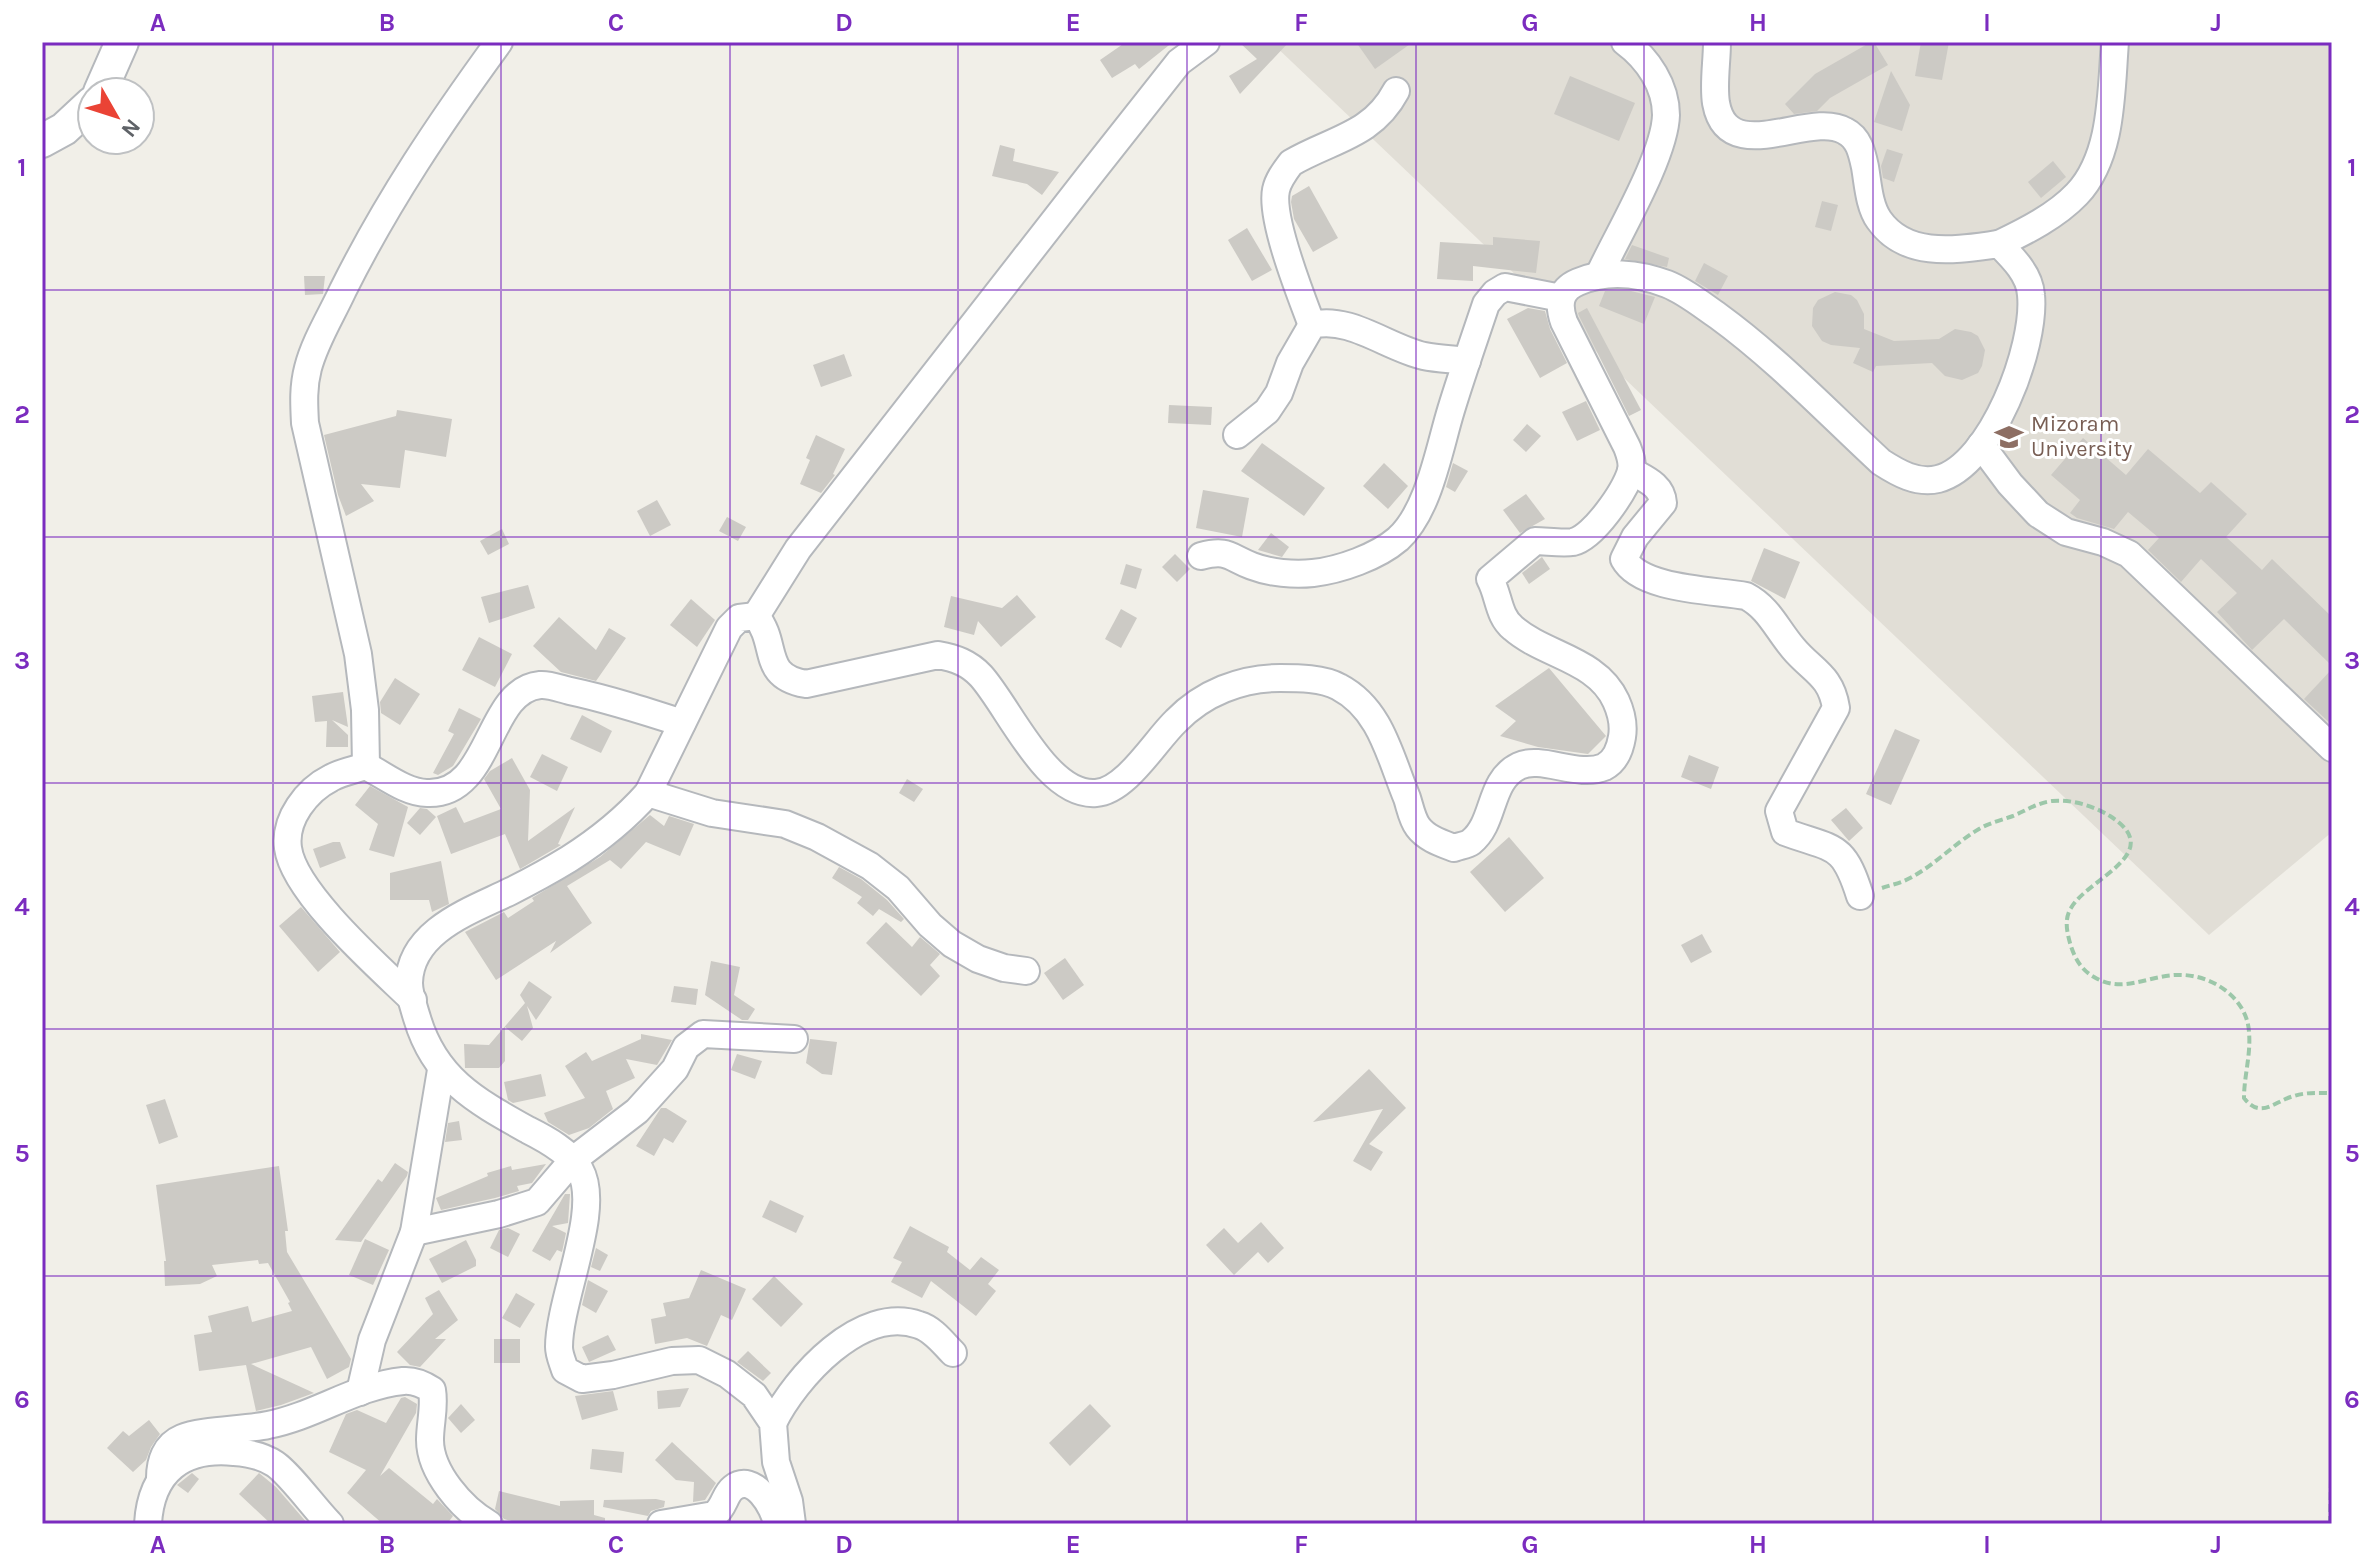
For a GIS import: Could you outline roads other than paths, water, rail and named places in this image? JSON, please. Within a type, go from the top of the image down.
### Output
[{"type":"street","points":[[366,766],[365,710],[358,654],[305,423],[303,394],[317,341],[374,230],[439,123],[499,42]]},
{"type":"street","points":[[756,616],[798,549],[1089,176],[1179,62],[1206,42]]},
{"type":"street","points":[[1599,275],[1661,143],[1666,116],[1655,75],[1638,51],[1625,42]]},
{"type":"street","points":[[1717,42],[1716,105],[1733,130],[1763,136],[1814,126],[1830,125],[1845,130],[1854,137],[1861,152],[1872,206],[1880,221],[1894,235],[1910,243],[1939,250],[1999,244],[2035,227],[2077,194],[2096,163],[2109,120],[2115,42]]},
{"type":"street","points":[[106,76],[119,45]]},
{"type":"street","points":[[1312,325],[1295,281],[1276,204],[1276,190],[1291,163],[1374,122],[1386,110],[1396,91]]},
{"type":"street","points":[[42,141],[64,129],[76,118]]},
{"type":"street","points":[[756,616],[767,629],[778,671],[790,681],[806,684],[938,655],[960,660],[981,675],[1015,725],[1051,769],[1066,784],[1081,792],[1099,793],[1120,784],[1177,719],[1200,701],[1228,686],[1260,678],[1301,678],[1336,685],[1357,698],[1374,716],[1418,827],[1434,841],[1454,848],[1470,842],[1484,825],[1506,773],[1523,764],[1582,771],[1605,767],[1618,754],[1623,733],[1620,711],[1610,689],[1590,670],[1511,627],[1500,611],[1497,593],[1490,579],[1535,541],[1574,542],[1593,529],[1631,471],[1627,447],[1564,322],[1561,298],[1573,284],[1599,275],[1643,276],[1670,285],[1750,339],[1881,462],[1905,476],[1929,481],[1942,478],[1967,462],[1981,445],[2020,369],[2031,293],[2019,265],[1999,244]]},
{"type":"street","points":[[1201,556],[1218,552],[1230,554],[1253,566],[1310,574],[1336,569],[1397,540],[1412,521],[1427,491],[1486,304],[1505,287],[1561,298]]},
{"type":"street","points":[[1237,435],[1267,411],[1312,325],[1324,322],[1340,324],[1425,357],[1467,361]]},
{"type":"street","points":[[1981,445],[2010,484],[2038,514],[2066,532],[2103,542],[2129,554],[2332,748]]},
{"type":"street","points":[[1631,471],[1657,487],[1663,494],[1663,503],[1628,547],[1624,559],[1628,566],[1639,575],[1657,581],[1746,596],[1759,603],[1796,652],[1825,678],[1834,692],[1836,708],[1779,811],[1785,832],[1839,851],[1851,867],[1860,896]]},
{"type":"street","points":[[756,616],[739,618],[729,628],[648,793],[631,813],[568,859],[448,921],[430,937],[417,956],[409,982],[423,1039],[441,1070],[470,1094],[547,1140],[581,1170],[587,1190],[587,1211],[565,1297],[559,1349],[565,1370],[582,1379],[672,1361],[699,1360],[727,1374],[754,1395],[773,1423],[776,1462],[789,1501],[792,1524]]},
{"type":"street","points":[[413,1000],[346,935],[312,895],[288,849],[288,831],[295,813],[311,790],[333,777],[366,766],[410,789],[428,794],[447,789],[463,779],[481,757],[508,704],[524,689],[542,684],[612,700],[682,723]]},
{"type":"street","points":[[648,793],[712,813],[785,824],[817,837],[870,866],[898,888],[930,925],[952,944],[978,959],[1004,968],[1026,971]]},
{"type":"street","points":[[414,1232],[499,1214],[537,1202],[573,1160],[637,1111],[675,1069],[686,1047],[703,1034],[794,1039]]},
{"type":"street","points":[[360,1392],[372,1340],[414,1232],[441,1070]]},
{"type":"street","points":[[773,1423],[801,1378],[840,1344],[863,1331],[886,1323],[919,1325],[934,1333],[953,1353]]},
{"type":"street","points":[[160,1478],[165,1452],[181,1438],[269,1425],[317,1411],[360,1392],[405,1381],[420,1383],[432,1390],[434,1405],[430,1444],[435,1464],[464,1505],[489,1524]]},
{"type":"street","points":[[148,1524],[152,1494],[160,1478],[175,1463],[195,1454],[224,1451],[252,1454],[279,1466],[330,1524]]},
{"type":"street","points":[[661,1524],[714,1515],[722,1510],[728,1492],[736,1485],[745,1484],[767,1498],[777,1524]]},
{"type":"place","name":"Mizoram University","points":[[2009,437]]}]
